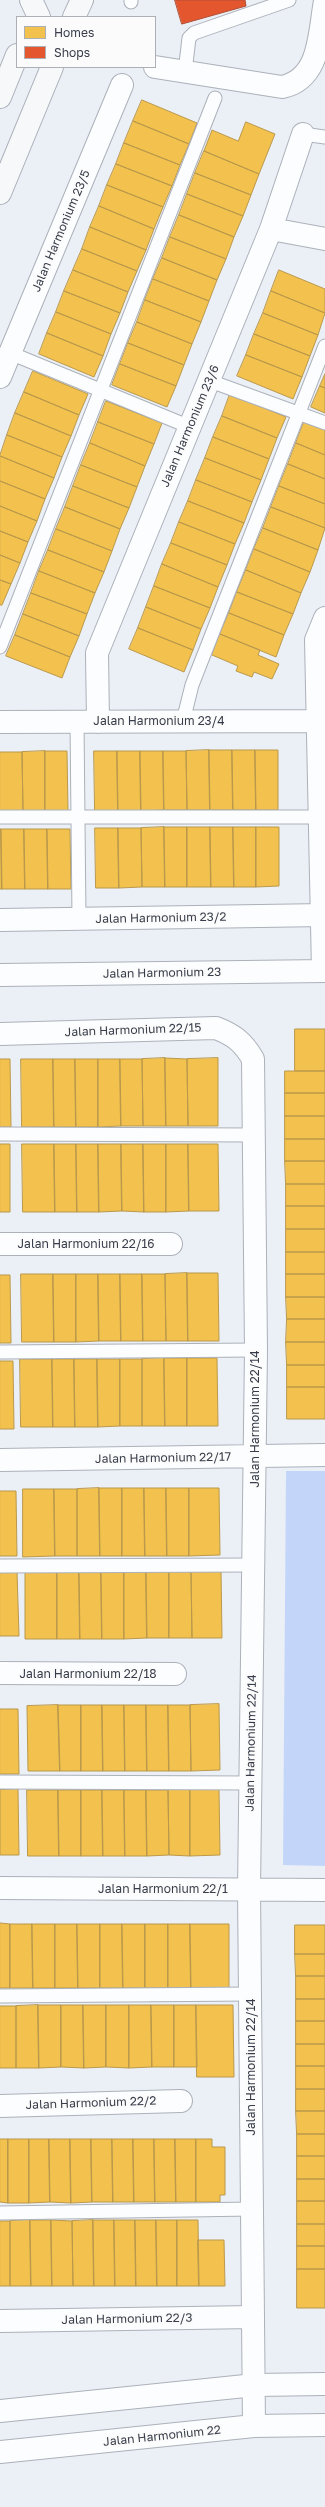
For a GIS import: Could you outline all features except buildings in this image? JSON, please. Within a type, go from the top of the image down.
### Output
[{"type":"main road","points":[[0,97],[16,58]]},
{"type":"main road","points":[[0,193],[52,68]]},
{"type":"street","points":[[156,67],[282,86],[291,85],[308,73],[314,60],[325,1]]},
{"type":"street","name":"Jalan Harmonium 23/5","points":[[0,377],[122,85]]},
{"type":"street","name":"Jalan Harmonium 23/6","points":[[88,722],[97,653],[210,381],[271,229],[303,134]]},
{"type":"street","points":[[271,229],[325,239]]},
{"type":"street","points":[[324,971],[321,721],[316,640],[325,618]]},
{"type":"street","name":"Jalan Harmonium 23/4","points":[[0,722],[321,721]]},
{"type":"street","name":"Jalan Harmonium 23/2","points":[[0,920],[324,915]]},
{"type":"street","name":"Jalan Harmonium 23","points":[[0,975],[324,971]]},
{"type":"street","name":"Jalan Harmonium 22/15","points":[[0,1034],[216,1028],[232,1034],[244,1044],[253,1059]]},
{"type":"street","name":"Jalan Harmonium 22/14","points":[[253,1059],[256,1350],[255,1565],[249,1889],[255,2385],[254,2426]]},
{"type":"street","name":"Jalan Harmonium 22/16","points":[[0,1244],[171,1244]]},
{"type":"street","name":"Jalan Harmonium 22/17","points":[[0,1460],[325,1455]]},
{"type":"street","name":"Jalan Harmonium 22/18","points":[[0,1673],[175,1674]]},
{"type":"street","name":"Jalan Harmonium 22/1","points":[[0,1888],[325,1890]]},
{"type":"street","name":"Jalan Harmonium 22/2","points":[[0,2106],[181,2101]]},
{"type":"street","name":"Jalan Harmonium 22/3","points":[[0,2321],[253,2317]]},
{"type":"street","points":[[0,2411],[255,2385],[325,2384]]},
{"type":"street","name":"Jalan Harmonium 22","points":[[0,2452],[254,2426],[325,2425]]},
{"type":"lane","points":[[184,72],[190,38],[194,33],[289,0]]},
{"type":"lane","points":[[0,647],[215,98]]},
{"type":"lane","points":[[303,134],[325,138]]},
{"type":"lane","points":[[183,721],[192,685],[297,413],[325,346]]},
{"type":"lane","points":[[10,353],[190,427]]},
{"type":"lane","points":[[210,381],[325,423]]},
{"type":"lane","points":[[79,919],[78,817],[88,722]]},
{"type":"lane","points":[[0,817],[322,817]]},
{"type":"lane","points":[[0,1134],[253,1135]]},
{"type":"lane","points":[[0,1352],[256,1350]]},
{"type":"lane","points":[[0,1566],[255,1565]]},
{"type":"lane","points":[[0,1782],[250,1783]]},
{"type":"lane","points":[[0,1996],[250,1994]]},
{"type":"lane","points":[[0,2213],[252,2209]]},
{"type":"shaded area","points":[[286,1471],[325,1471],[325,1866],[283,1865]]}]
